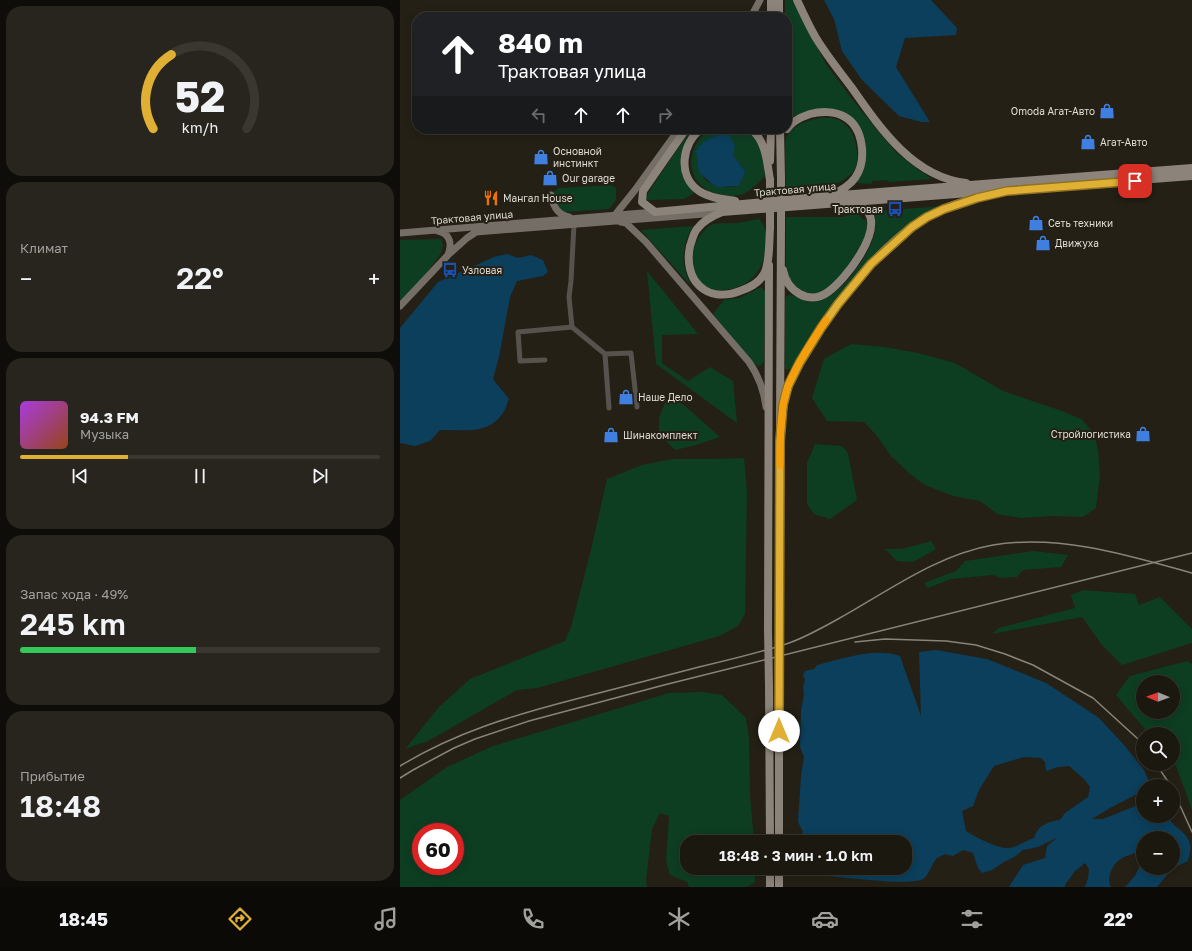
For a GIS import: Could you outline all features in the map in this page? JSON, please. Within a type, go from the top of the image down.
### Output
[{"type":"main road","points":[[754,12],[760,0]]},
{"type":"main road","points":[[771,0],[771,12]]},
{"type":"main road","points":[[779,0],[779,12]]},
{"type":"main road","points":[[797,0],[821,45],[864,106],[883,130],[901,149],[919,164],[937,175],[959,182],[984,184]]},
{"type":"main road","points":[[792,122],[801,117],[813,113],[824,112],[845,116],[856,129],[860,138],[862,153],[862,162],[858,172],[853,181],[845,188],[828,196]]},
{"type":"main road","points":[[675,134],[635,190],[617,218],[646,242],[751,366],[764,396],[768,441]]},
{"type":"main road","points":[[655,212],[642,202],[643,191],[683,134]]},
{"type":"main road","points":[[696,134],[690,140],[686,153],[685,166],[690,182],[697,190],[705,195],[725,200],[749,203]]},
{"type":"main road","points":[[756,134],[762,142],[766,155],[770,180]]},
{"type":"main road","points":[[770,835],[768,441],[771,134]]},
{"type":"main road","points":[[779,835],[780,134]]},
{"type":"main road","points":[[780,149],[785,134]]},
{"type":"main road","name":"Трактовая улица","points":[[617,218],[655,212],[828,196],[1192,168]]},
{"type":"main road","name":"Трактовая улица","points":[[400,234],[434,230],[722,212],[1192,176]]},
{"type":"main road","points":[[780,441],[783,405],[788,386],[793,376],[833,310],[871,264],[902,235],[927,217],[944,209],[977,198],[1007,191]]},
{"type":"main road","points":[[551,195],[555,209],[574,221]]},
{"type":"main road","points":[[781,227],[783,270],[787,282],[792,289],[801,295],[810,297],[820,296],[829,292],[852,267],[862,252],[869,237],[871,226],[868,211],[862,206],[852,202]]},
{"type":"main road","points":[[722,212],[709,218],[699,226],[693,236],[690,249],[689,266],[692,275],[699,287],[710,293],[721,295],[733,294],[746,289],[760,279],[766,268],[770,228]]},
{"type":"main road","name":"Трактовая улица","points":[[400,306],[448,255],[469,236],[484,231],[574,221]]},
{"type":"main road","points":[[434,230],[444,233],[448,237],[450,246],[448,255]]},
{"type":"main road","points":[[770,875],[770,887]]},
{"type":"main road","points":[[779,875],[779,887]]},
{"type":"street","points":[[574,221],[571,281],[568,297],[572,327],[605,354],[631,352],[637,407]]},
{"type":"street","points":[[545,360],[520,361],[518,332],[572,327]]},
{"type":"street","points":[[605,354],[609,408]]},
{"type":"green space","points":[[785,0],[792,0],[826,64],[849,95],[896,152],[932,179],[888,182],[888,180],[872,181],[872,184],[857,183],[865,165],[866,150],[853,119],[806,113],[792,116],[792,12],[785,12]]},
{"type":"green space","points":[[830,118],[837,119],[846,125],[856,143],[857,157],[854,170],[844,180],[832,185],[786,192],[786,138],[788,134],[792,134],[792,130],[796,126],[810,120]]},
{"type":"green space","points":[[688,134],[691,134],[685,143],[682,152],[682,160],[686,178],[694,193],[684,199],[647,200],[648,193]]},
{"type":"green space","points":[[705,134],[752,134],[755,137],[760,149],[765,176],[755,186],[743,194],[738,195],[730,196],[719,194],[704,188],[696,179],[691,164],[692,155],[699,140]],"holes":[[[733,155],[745,171],[739,186],[717,186],[706,180],[699,168],[698,159]]]},
{"type":"green space","points":[[611,185],[616,188],[616,200],[609,209],[563,212],[555,204],[554,192],[558,188]]},
{"type":"green space","points":[[945,206],[893,239],[794,366],[788,370],[785,369],[786,296],[789,295],[815,302],[834,293],[843,285],[860,263],[872,241],[875,232],[874,214],[887,210],[887,213],[903,213],[903,209]]},
{"type":"green space","points":[[856,213],[859,214],[863,220],[866,219],[867,228],[858,254],[825,291],[817,294],[803,292],[788,276],[786,266],[786,217],[842,217]]},
{"type":"green space","points":[[759,219],[764,225],[766,238],[762,264],[754,276],[748,282],[731,289],[714,289],[701,283],[694,269],[693,259],[696,244],[701,234],[710,225],[720,223],[738,223]]},
{"type":"green space","points":[[693,226],[684,249],[684,265],[693,288],[641,230]]},
{"type":"green space","points":[[441,239],[443,245],[441,253],[409,298],[400,305],[400,240]]},
{"type":"green space","points":[[647,271],[698,334],[662,335],[662,363],[688,381],[710,367],[733,381],[737,423],[656,364]]},
{"type":"green space","points":[[761,287],[765,291],[764,361],[758,366],[752,362],[713,314],[724,300],[740,298]]},
{"type":"green space","points":[[851,344],[885,347],[918,353],[955,363],[1003,391],[1081,419],[1094,433],[1098,450],[1100,475],[1096,508],[1083,517],[1051,516],[1021,518],[997,514],[980,501],[953,496],[925,485],[910,474],[891,456],[877,436],[864,422],[827,421],[812,398],[824,359]]},
{"type":"green space","points":[[668,395],[685,406],[720,437],[675,450],[659,434],[659,418]]},
{"type":"green space","points":[[815,444],[842,446],[848,453],[857,500],[830,519],[814,514],[807,504],[807,463]]},
{"type":"green space","points":[[744,458],[747,492],[745,614],[738,626],[719,636],[537,688],[517,690],[428,741],[405,749],[439,707],[470,679],[565,641],[571,627],[590,554],[607,479],[642,465],[672,459]]},
{"type":"green space","points":[[931,541],[936,549],[913,562],[897,561],[885,549],[902,549]]},
{"type":"green space","points":[[1033,551],[1068,555],[1061,567],[1023,570],[1017,577],[1001,578],[993,575],[951,579],[928,588],[924,583],[956,571],[965,561]]},
{"type":"green space","points":[[1083,590],[1135,594],[1139,605],[1160,597],[1192,629],[1192,643],[1122,665],[1102,645],[1082,617],[992,634],[999,628],[1075,608],[1071,595]]},
{"type":"green space","points":[[1187,661],[1192,664],[1192,810],[1178,771],[1180,771],[1180,727],[1143,727],[1136,719],[1180,719],[1180,675],[1136,675],[1136,719],[1116,695],[1130,676]]},
{"type":"green space","points":[[702,692],[722,695],[746,718],[749,739],[750,795],[753,835],[680,835],[680,875],[755,875],[755,882],[747,887],[689,887],[687,882],[670,875],[666,860],[669,816],[660,813],[652,829],[646,881],[647,887],[400,887],[400,800],[447,767],[493,746],[669,693]]},
{"type":"water","points":[[824,0],[931,0],[957,28],[956,35],[905,38],[896,67],[930,122],[922,122],[899,116],[862,80],[842,51],[834,19]]},
{"type":"water","points":[[729,134],[735,146],[733,155],[745,173],[739,186],[718,187],[712,184],[699,172],[696,151],[706,140],[719,135]]},
{"type":"water","points":[[507,254],[518,258],[531,255],[543,260],[548,272],[543,276],[517,281],[510,297],[499,357],[493,379],[509,399],[504,411],[497,420],[482,428],[474,430],[440,430],[430,441],[415,446],[400,443],[400,328],[438,282],[494,257]]},
{"type":"water","points":[[936,650],[987,659],[1046,683],[1099,718],[1136,760],[1136,771],[1144,771],[1148,779],[1136,779],[1136,795],[1092,819],[1103,819],[1136,806],[1136,823],[1172,823],[1186,836],[1189,840],[1190,847],[1188,861],[1180,865],[1180,831],[1136,831],[1136,853],[1125,856],[1114,866],[1109,877],[1111,887],[1085,887],[1089,869],[1085,863],[1075,871],[1065,887],[1009,887],[1023,865],[1045,858],[1047,846],[1058,837],[1038,847],[1023,850],[992,870],[982,873],[978,868],[973,853],[963,850],[953,856],[945,854],[937,858],[923,879],[914,881],[884,881],[821,875],[912,875],[912,835],[801,835],[803,832],[798,822],[801,776],[804,757],[800,747],[801,711],[805,680],[803,675],[805,671],[814,669],[817,665],[869,653],[900,656],[921,716],[919,652]],"holes":[[[1024,757],[1041,758],[1045,762],[1046,771],[1058,767],[1069,766],[1084,779],[1090,787],[1088,797],[1065,813],[1060,820],[1047,823],[1041,827],[1034,838],[1010,848],[1000,847],[981,840],[966,831],[962,811],[973,806],[979,790],[994,766]]]},
{"type":"water","points":[[1136,874],[1167,875],[1157,887],[1125,887]]},
{"type":"railway","points":[[400,766],[442,743],[508,718],[778,647],[795,641],[826,626],[912,576],[952,557],[972,550],[993,545],[1018,542],[1069,544],[1119,553],[1192,573]]},
{"type":"railway","points":[[400,778],[454,748],[475,739],[529,721],[664,685],[1192,553]]},
{"type":"railway","points":[[855,642],[885,639],[946,641],[976,645],[1005,654],[1033,665],[1093,698],[1136,737]]},
{"type":"railway","points":[[1161,771],[1166,779]]},
{"type":"railway","points":[[1180,805],[1192,832]]},
{"type":"slow traffic","points":[[780,465],[780,441],[784,400],[788,386],[800,362],[826,320]]},
{"type":"place","name":"Omoda Агат-Авто","points":[[1107,111]]},
{"type":"place","name":"Агат-Авто","points":[[1088,142]]},
{"type":"place","name":"Основной инстинкт","points":[[541,157]]},
{"type":"place","name":"Our garage","points":[[550,178]]},
{"type":"place","name":"Мангал House","points":[[491,198]]},
{"type":"place","name":"Трактовая","points":[[895,209]]},
{"type":"place","name":"Сеть техники","points":[[1036,223]]},
{"type":"place","name":"Движуха","points":[[1043,243]]},
{"type":"place","name":"Узловая","points":[[450,270]]},
{"type":"place","name":"Наше Дело","points":[[626,397]]},
{"type":"place","name":"Стройлогистика","points":[[1143,434]]},
{"type":"place","name":"Шинакомплект","points":[[611,435]]},
{"type":"route","points":[[779,731],[780,441],[783,405],[790,381],[821,328],[838,304],[871,264],[902,235],[934,213],[977,198],[1007,191],[1135,181]]}]
